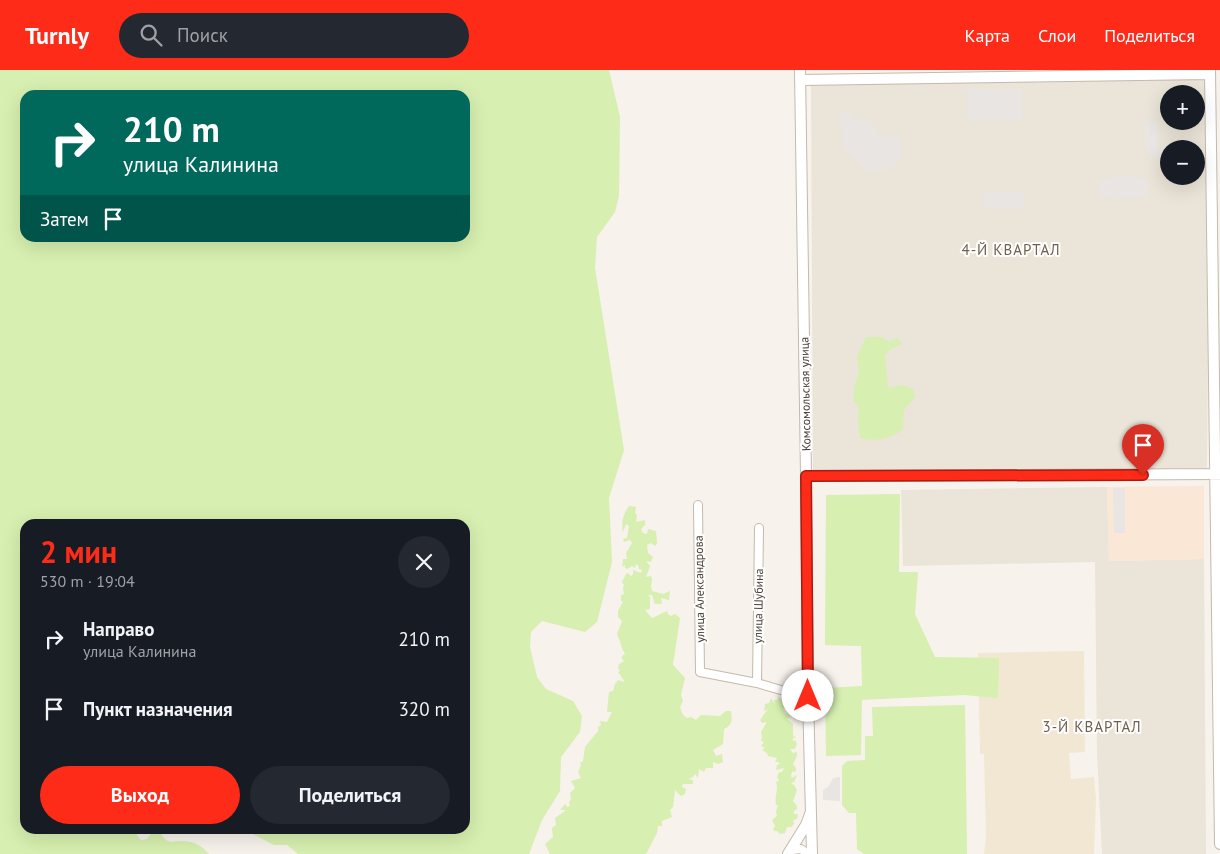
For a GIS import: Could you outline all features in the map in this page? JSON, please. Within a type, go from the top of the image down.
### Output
[{"type":"street","points":[[800,75],[1210,72],[1218,474],[1220,844]]},
{"type":"street","name":"Комсомольская улица","points":[[800,75],[808,696],[812,854]]},
{"type":"street","points":[[806,476],[1218,474]]},
{"type":"street","name":"улица Александрова","points":[[698,505],[700,672],[757,683]]},
{"type":"street","name":"улица Шубина","points":[[757,683],[759,528]]},
{"type":"street","points":[[757,683],[798,695],[808,696]]},
{"type":"street","name":"Комсомольская улица","points":[[789,852],[806,825],[812,809]]},
{"type":"street","points":[[789,852],[801,849],[808,854]]},
{"type":"shaded area","name":"4-Й КВАРТАЛ","points":[[1205,79],[1208,342],[1207,468],[813,472],[811,85]]},
{"type":"shaded area","points":[[967,89],[1022,89],[1022,121],[967,121]]},
{"type":"shaded area","points":[[846,109],[853,119],[872,121],[879,135],[901,135],[900,161],[891,170],[866,170],[843,147],[843,132],[837,115]]},
{"type":"shaded area","points":[[1144,118],[1158,124],[1159,161],[1146,151]]},
{"type":"shaded area","points":[[1121,175],[1147,179],[1148,198],[1099,199],[1098,181]]},
{"type":"shaded area","points":[[983,192],[1023,192],[1023,209],[983,209]]},
{"type":"shaded area","points":[[1204,486],[1204,559],[1109,561],[1107,487]]},
{"type":"shaded area","points":[[1107,487],[1109,561],[1204,559],[1206,854],[1102,854],[1097,753],[1095,562],[903,566],[901,490]]},
{"type":"shaded area","points":[[1113,488],[1125,488],[1125,533],[1114,533]]},
{"type":"shaded area","points":[[1084,651],[1085,752],[1069,753],[1071,779],[1094,777],[1096,800],[1094,854],[984,854],[986,836],[984,754],[980,754],[978,653]]},
{"type":"shaded area","points":[[840,777],[840,801],[823,800],[823,790],[829,786],[833,778]]},
{"type":"green space","points":[[0,70],[609,70],[620,117],[619,196],[615,212],[597,237],[595,268],[624,450],[609,498],[612,562],[597,622],[585,632],[542,621],[531,632],[530,647],[537,677],[546,689],[573,701],[582,716],[580,732],[561,757],[560,791],[542,820],[529,854],[298,854],[287,845],[274,845],[253,834],[470,834],[470,519],[20,519],[20,834],[137,834],[141,840],[147,839],[152,834],[161,834],[171,842],[186,841],[193,843],[209,854],[0,854]]},
{"type":"green space","points":[[866,337],[882,337],[889,342],[897,338],[902,344],[891,349],[885,355],[888,388],[902,385],[913,389],[915,397],[904,410],[903,429],[893,435],[877,440],[860,438],[859,406],[853,400],[855,384],[859,373],[857,357]]},
{"type":"green space","points":[[900,494],[899,572],[918,572],[915,614],[935,657],[999,658],[998,698],[964,695],[862,700],[861,755],[826,756],[825,688],[862,686],[861,646],[825,645],[826,495]]},
{"type":"green space","points":[[629,506],[636,507],[636,522],[645,520],[645,525],[641,529],[643,533],[647,534],[648,529],[656,531],[657,543],[655,546],[651,543],[647,545],[648,553],[653,557],[651,562],[646,561],[650,566],[646,577],[651,576],[652,591],[663,594],[670,591],[669,600],[661,598],[662,604],[655,604],[652,595],[648,595],[650,597],[650,609],[645,610],[652,618],[667,611],[671,616],[675,614],[680,618],[673,665],[685,678],[681,695],[683,701],[680,707],[683,715],[696,720],[701,715],[720,716],[726,711],[731,711],[731,722],[724,729],[723,744],[713,750],[716,756],[722,754],[723,762],[718,764],[713,762],[713,768],[706,768],[704,772],[699,769],[698,778],[695,774],[688,779],[693,780],[693,784],[683,784],[682,787],[686,789],[685,794],[681,796],[675,790],[673,807],[670,810],[672,817],[662,821],[662,826],[658,826],[657,833],[646,854],[550,854],[545,844],[553,837],[552,828],[556,825],[555,818],[566,810],[560,810],[565,804],[568,807],[570,805],[570,793],[575,788],[571,781],[581,778],[578,772],[580,763],[583,761],[585,747],[598,731],[598,727],[601,725],[600,721],[607,722],[612,712],[607,712],[609,692],[613,691],[618,680],[625,682],[618,672],[620,671],[618,668],[619,664],[624,661],[622,656],[625,654],[617,634],[622,621],[618,617],[618,611],[623,602],[621,601],[621,595],[624,594],[622,582],[626,574],[628,573],[631,576],[633,570],[641,573],[642,570],[636,564],[635,568],[632,566],[627,569],[625,565],[622,567],[623,559],[627,559],[626,553],[632,543],[630,540],[624,542],[623,539],[627,538],[629,526],[626,524],[623,532],[622,521]]},
{"type":"green space","points":[[783,693],[787,695],[789,707],[783,708],[785,713],[789,714],[790,718],[787,719],[793,724],[793,735],[796,738],[793,738],[793,741],[795,740],[797,744],[795,749],[790,749],[793,753],[797,752],[793,764],[796,771],[792,772],[791,776],[792,778],[797,775],[794,782],[791,783],[797,790],[793,801],[797,806],[794,814],[798,814],[797,819],[793,820],[794,824],[791,827],[787,827],[785,833],[780,834],[774,831],[775,826],[772,820],[777,816],[776,782],[779,781],[777,777],[784,768],[776,770],[777,765],[780,764],[775,762],[777,758],[768,756],[762,750],[765,748],[761,746],[764,742],[761,741],[761,732],[767,722],[762,723],[760,720],[768,709],[764,711],[765,704],[769,703],[771,698],[775,704],[774,700],[777,700],[778,697],[782,699]]},
{"type":"green space","points":[[965,705],[967,854],[864,854],[857,849],[856,813],[849,813],[842,805],[842,766],[847,761],[865,760],[865,736],[873,736],[872,707]]},
{"type":"district","name":"4-Й КВАРТАЛ","points":[[1011,249]]},
{"type":"district","name":"3-Й КВАРТАЛ","points":[[1092,726]]},
{"type":"route","points":[[808,696],[806,476],[1143,475]]}]
